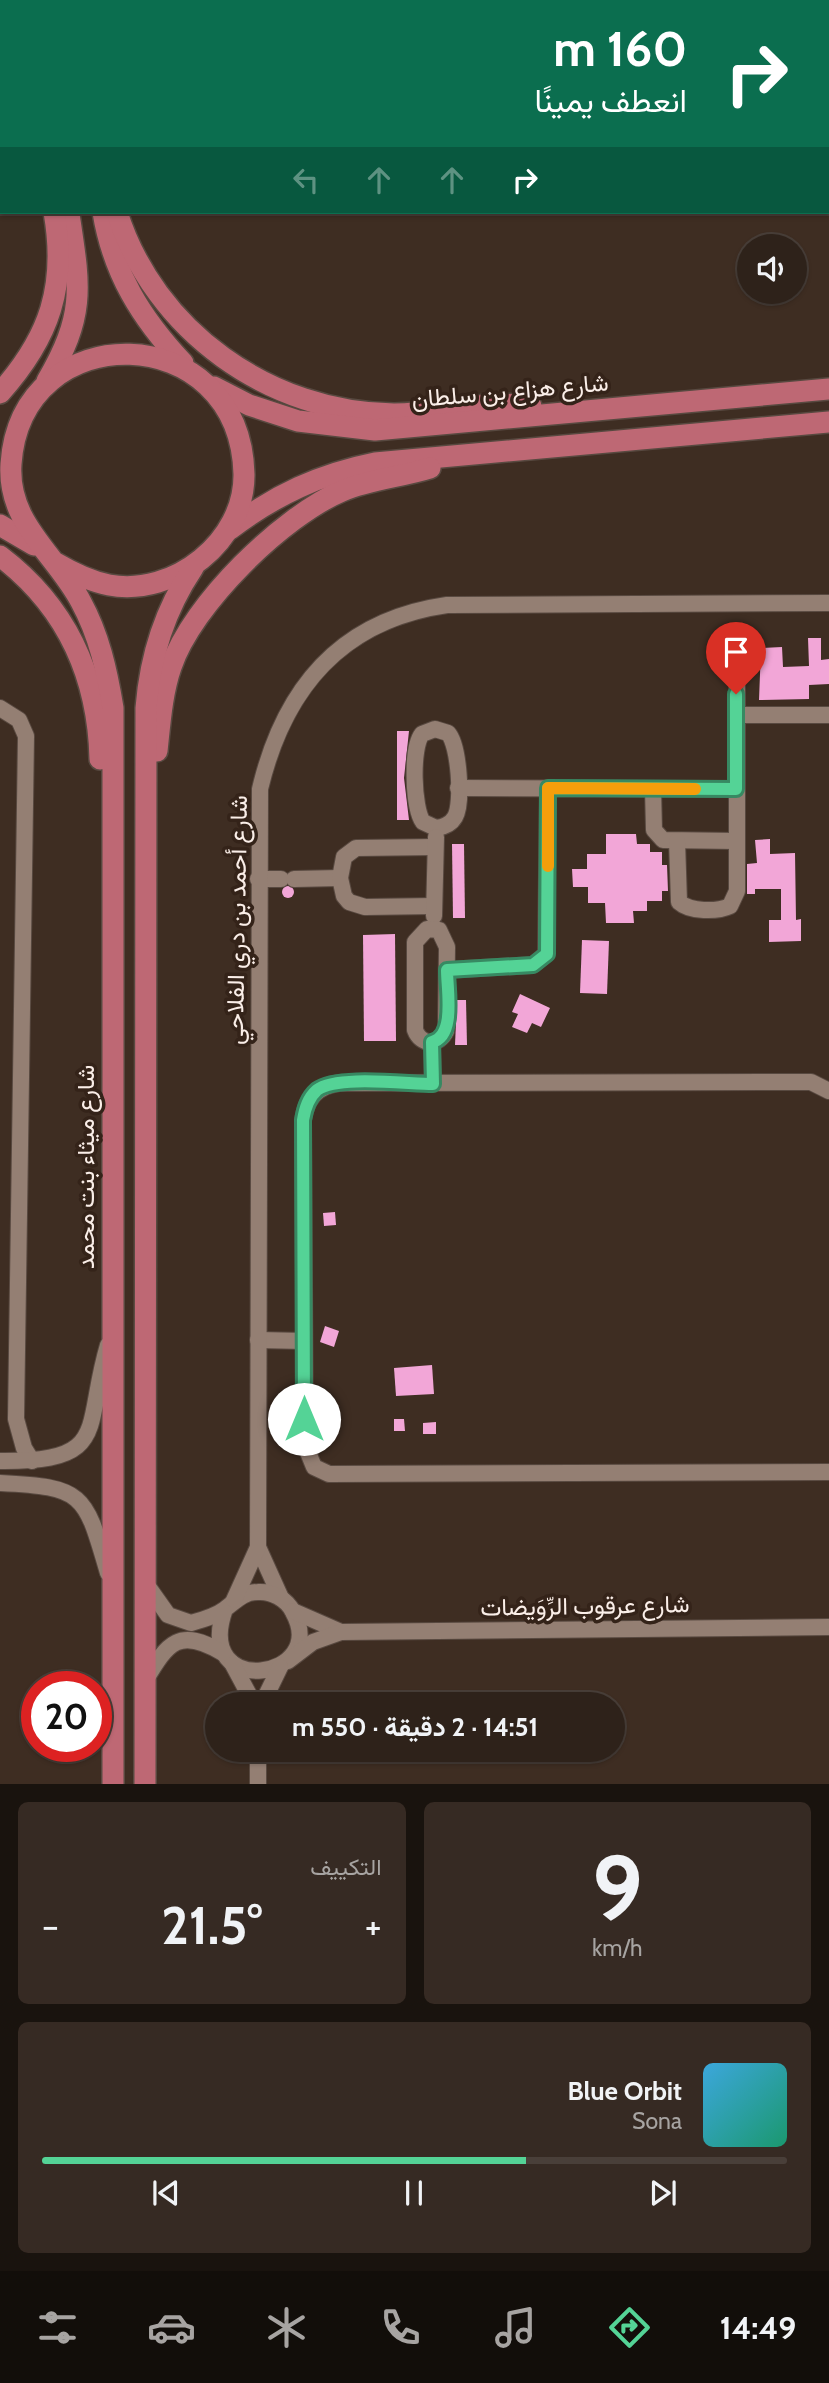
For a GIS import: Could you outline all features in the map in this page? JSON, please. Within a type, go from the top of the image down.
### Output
[{"type":"main road","points":[[0,393],[35,347],[52,308],[60,266],[54,214]]},
{"type":"main road","points":[[50,557],[25,526],[14,496],[13,454],[16,433],[65,349],[79,299],[69,214]]},
{"type":"main road","points":[[104,214],[115,258],[132,300],[163,341],[229,413],[243,453],[244,480],[238,508],[226,532]]},
{"type":"main road","points":[[118,214],[140,267],[174,313],[225,359],[285,393],[329,407],[374,413],[398,414],[503,403],[568,413]]},
{"type":"main road","points":[[0,431],[67,369],[97,356],[128,352],[160,356],[197,375]]},
{"type":"main road","name":"شارع هزاع بن سلطان","points":[[197,375],[273,414],[349,429],[375,430],[829,389]]},
{"type":"main road","points":[[145,1784],[146,708],[151,663],[164,620],[197,563],[226,532],[285,492],[329,474],[375,463],[829,422]]},
{"type":"main road","points":[[145,800],[156,761],[166,687],[172,665],[181,644],[207,606],[273,535],[319,502],[344,489],[424,470],[464,454]]},
{"type":"main road","points":[[0,524],[82,578],[111,586],[131,586],[170,578],[197,563]]},
{"type":"main road","points":[[0,556],[33,584],[50,605],[67,628],[85,666],[97,714],[104,841],[113,887]]},
{"type":"main road","name":"شارع ميثاء بنت محمد","points":[[50,557],[91,621],[110,687],[113,708],[113,1784]]},
{"type":"street","name":"شارع أحمد بن دري الفلاحي","points":[[281,1598],[258,1547],[258,879],[260,789],[280,726],[296,696],[317,670],[344,645],[376,624],[399,615],[447,605],[829,603]]},
{"type":"street","points":[[677,841],[679,902],[688,908],[719,909],[730,906],[736,896],[737,654]]},
{"type":"street","points":[[0,708],[19,720],[26,736],[16,1419],[22,1441],[32,1461]]},
{"type":"street","points":[[736,715],[829,715]]},
{"type":"street","points":[[435,729],[453,738],[458,788],[454,818],[449,824],[436,828],[422,822],[416,809],[415,747],[422,734],[435,729]]},
{"type":"street","points":[[458,788],[736,789]]},
{"type":"street","points":[[447,970],[533,965],[547,954],[548,788]]},
{"type":"street","points":[[653,789],[654,830],[663,839],[737,841]]},
{"type":"street","points":[[433,929],[436,828]]},
{"type":"street","points":[[434,906],[357,906],[344,896],[340,878],[344,857],[356,848],[435,847]]},
{"type":"street","points":[[258,879],[340,878]]},
{"type":"street","points":[[439,930],[447,940],[447,970],[446,1031],[440,1040],[432,1042],[420,1039],[415,1030],[415,942],[421,932],[439,930]]},
{"type":"street","points":[[432,1042],[433,1084]]},
{"type":"street","points":[[829,1091],[811,1082],[340,1083],[318,1090],[310,1098],[303,1120],[306,1453],[314,1467],[329,1474],[829,1472]]},
{"type":"street","points":[[0,1461],[62,1457],[77,1447],[88,1432],[94,1416],[112,1329]]},
{"type":"street","points":[[258,1340],[304,1341]]},
{"type":"street","points":[[0,1483],[48,1485],[75,1498],[94,1525],[113,1588]]},
{"type":"street","name":"شارع أحمد بن دري الفلاحي","points":[[230,1605],[258,1547]]},
{"type":"street","points":[[146,1584],[160,1606],[179,1620],[191,1623],[257,1592],[281,1598],[293,1611],[299,1637],[269,1692]]},
{"type":"street","points":[[230,1605],[219,1625],[227,1657],[247,1692]]},
{"type":"street","name":"شارع عرقوب الرِّوَيضات","points":[[293,1611],[341,1632]]},
{"type":"street","name":"شارع عرقوب الرِّوَيضات","points":[[284,1664],[313,1642],[341,1632],[829,1627]]},
{"type":"street","points":[[145,1681],[162,1654],[178,1641],[199,1640],[254,1672],[284,1664]]},
{"type":"street","points":[[258,1762],[258,1784]]},
{"type":"building","points":[[808,638],[821,638],[821,660],[829,659],[829,684],[809,685],[809,699],[759,700],[761,648],[782,647],[783,667],[809,666]]},
{"type":"building","points":[[397,731],[409,731],[404,778],[409,820],[397,820]]},
{"type":"building","points":[[606,834],[636,834],[637,844],[650,844],[650,852],[662,852],[662,865],[667,865],[668,891],[662,891],[662,901],[647,901],[647,911],[633,911],[634,923],[606,923],[605,903],[588,903],[588,887],[573,887],[572,869],[587,869],[587,854],[606,854]]},
{"type":"building","points":[[770,839],[770,854],[795,853],[796,920],[801,919],[801,941],[769,942],[769,920],[781,920],[781,889],[755,889],[755,894],[747,894],[747,864],[757,863],[755,840]]},
{"type":"building","points":[[452,844],[464,844],[465,918],[453,918]]},
{"type":"building","points":[[288,886],[294,892],[288,898],[282,892]]},
{"type":"building","points":[[395,934],[396,1041],[364,1041],[363,935]]},
{"type":"building","points":[[582,940],[609,941],[607,994],[580,993]]},
{"type":"building","points":[[520,994],[550,1008],[541,1027],[532,1023],[527,1033],[512,1027],[518,1014],[512,1012]]},
{"type":"building","points":[[457,1000],[466,1000],[467,1045],[455,1045]]},
{"type":"building","points":[[335,1212],[336,1225],[324,1226],[323,1213]]},
{"type":"building","points":[[325,1326],[339,1331],[334,1347],[320,1342]]},
{"type":"building","points":[[432,1365],[434,1394],[396,1396],[394,1368]]},
{"type":"building","points":[[394,1419],[404,1419],[405,1431],[394,1431]]},
{"type":"building","points":[[436,1422],[436,1434],[423,1434],[423,1423]]},
{"type":"slow traffic","points":[[548,866],[548,788],[695,789]]},
{"type":"route","points":[[304,1419],[303,1120],[310,1098],[318,1090],[340,1083],[433,1084],[432,1042],[440,1040],[446,1031],[447,970],[533,965],[539,963],[547,954],[548,788],[736,789],[736,694]]}]
